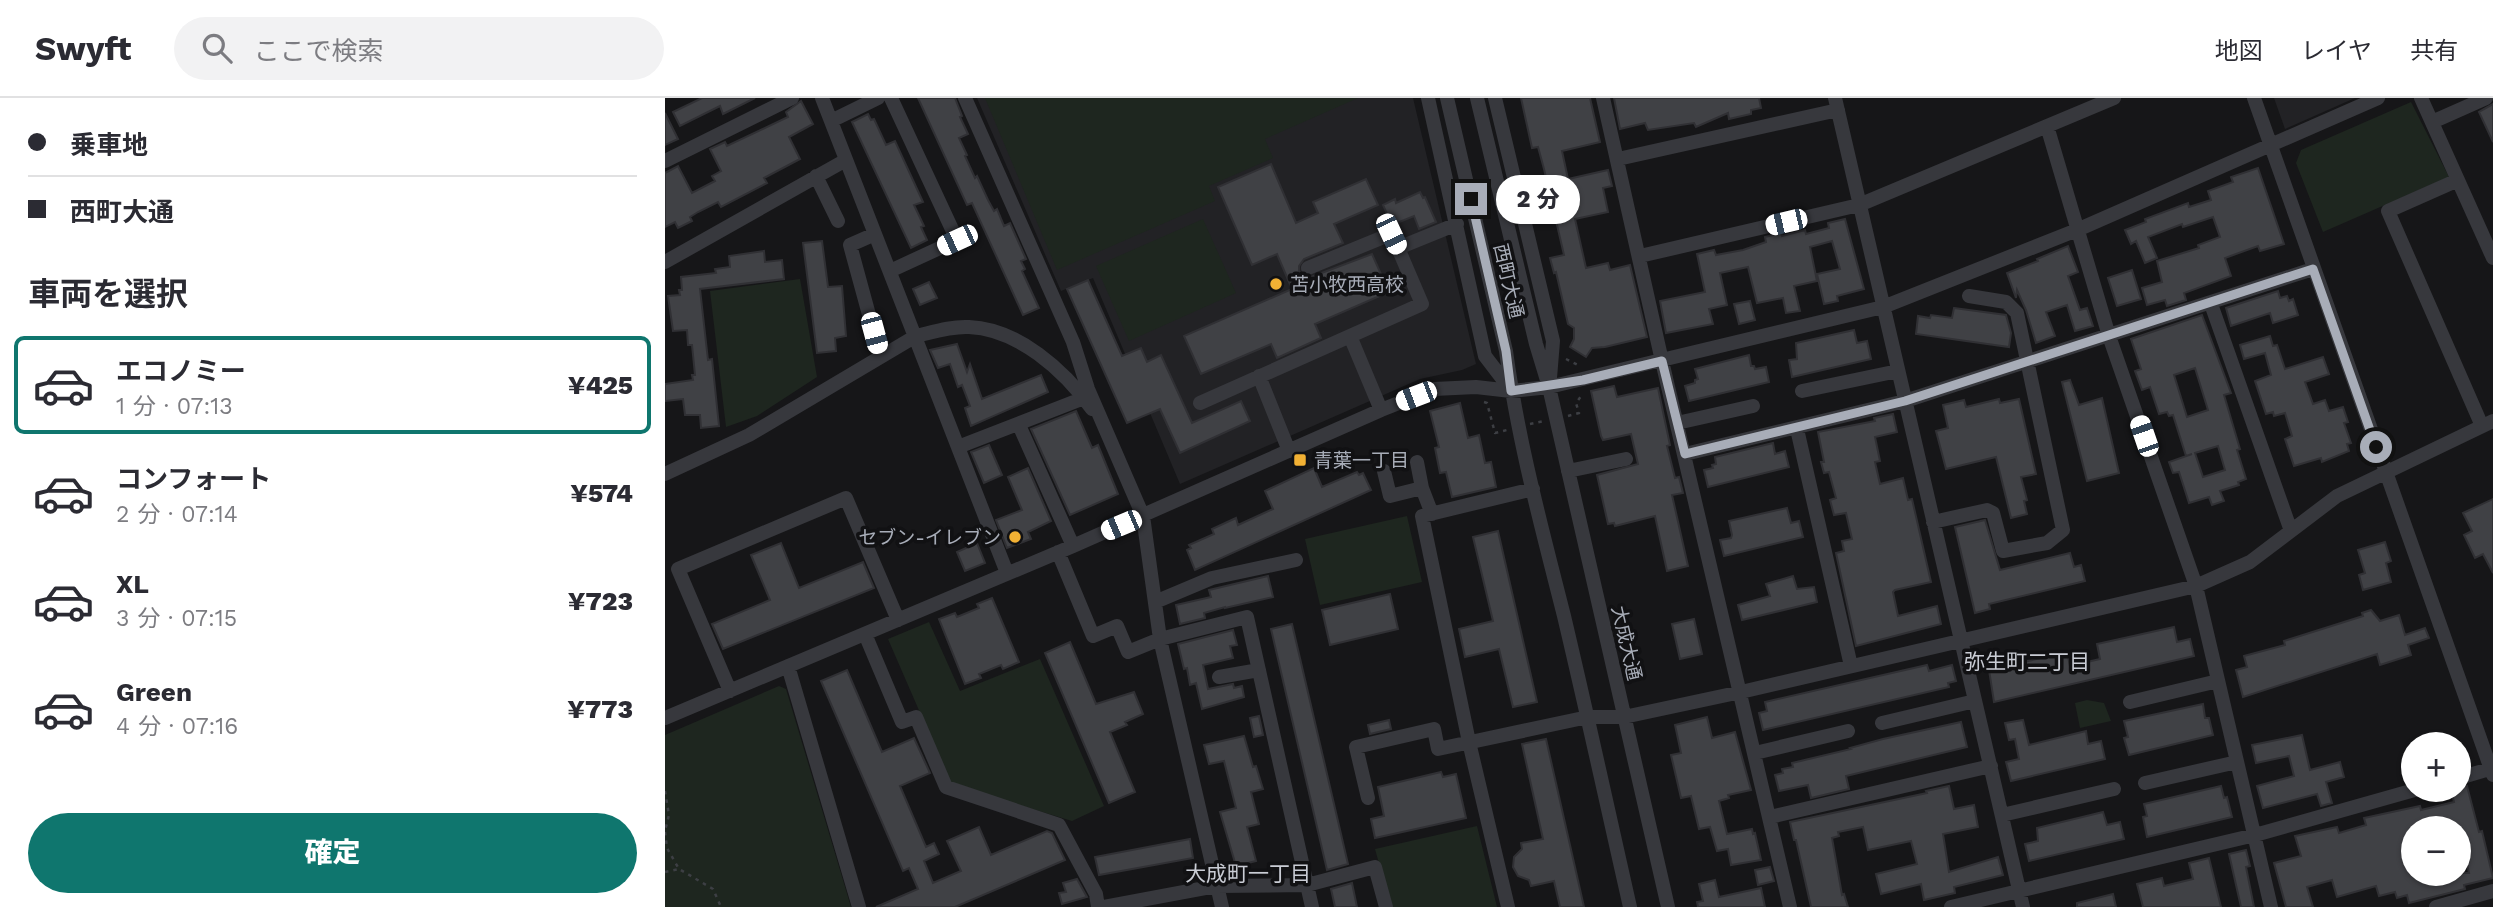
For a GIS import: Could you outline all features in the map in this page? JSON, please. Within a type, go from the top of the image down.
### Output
[{"type":"street","points":[[665,161],[792,98]]},
{"type":"street","points":[[822,98],[1007,573]]},
{"type":"street","points":[[831,121],[878,98]]},
{"type":"street","points":[[890,271],[957,240],[891,98]]},
{"type":"street","points":[[965,98],[1073,342],[1104,427],[1143,516],[1160,639],[1222,907]]},
{"type":"street","points":[[1429,98],[1485,356],[1511,391],[1630,907]]},
{"type":"street","name":"西町大通","points":[[1447,98],[1506,351],[1511,391]]},
{"type":"street","name":"西町大通","points":[[1477,98],[1536,344],[1549,387]]},
{"type":"street","points":[[1495,98],[1552,341],[1549,387]]},
{"type":"street","points":[[1603,98],[1790,907]]},
{"type":"street","points":[[1640,256],[1859,205],[2114,98]]},
{"type":"street","points":[[2254,98],[2492,771],[2471,775]]},
{"type":"street","points":[[665,718],[1073,546],[1434,389],[1476,387],[1511,391],[1549,387],[1882,307],[2077,230],[2378,98]]},
{"type":"street","points":[[2421,98],[2493,258]]},
{"type":"street","points":[[2432,122],[2486,98]]},
{"type":"street","points":[[1618,159],[1836,104],[2023,907]]},
{"type":"street","points":[[2047,126],[2109,336],[2196,586],[2271,907]]},
{"type":"street","points":[[665,262],[846,160]]},
{"type":"street","points":[[816,176],[838,221]]},
{"type":"street","points":[[1368,798],[1356,747],[1434,729],[1438,749],[1588,716],[1624,717],[2196,586],[2251,562],[2337,496],[2488,424],[2388,211],[2458,180]]},
{"type":"street","points":[[1398,248],[1457,224]]},
{"type":"street","points":[[875,234],[851,245],[880,355]]},
{"type":"street","points":[[1200,403],[1423,304],[1391,234],[1308,268]]},
{"type":"street","points":[[1685,454],[1905,401],[2313,269]]},
{"type":"street","points":[[1933,522],[1987,510],[1993,513],[2003,551],[2047,543],[2063,530],[2017,313],[2006,302],[1969,296]]},
{"type":"street","points":[[2211,304],[2291,531]]},
{"type":"street","points":[[665,474],[749,435],[916,336],[967,327],[989,329],[1008,336],[1052,364],[1084,398],[1104,427]]},
{"type":"street","points":[[1350,336],[1381,410]]},
{"type":"street","points":[[1052,364],[1073,342]]},
{"type":"street","points":[[1803,391],[1898,371]]},
{"type":"street","points":[[1259,376],[1289,452]]},
{"type":"street","name":"大成大通","points":[[1549,387],[1668,907]]},
{"type":"street","points":[[958,447],[1084,398]]},
{"type":"street","points":[[1677,423],[1753,406]]},
{"type":"street","points":[[1020,425],[1073,546]]},
{"type":"street","points":[[1797,429],[1851,666]]},
{"type":"street","points":[[1568,471],[1626,458]]},
{"type":"street","points":[[1417,463],[1422,488],[1432,514]]},
{"type":"street","points":[[1384,471],[1390,496],[1422,488]]},
{"type":"street","points":[[1508,907],[1469,741],[1422,516],[1533,489]]},
{"type":"street","points":[[730,691],[678,569],[846,498],[898,620]]},
{"type":"street","points":[[1058,552],[1093,636],[1117,626],[1128,652],[1160,639],[1247,617],[1313,907]]},
{"type":"street","points":[[1155,602],[1212,578],[1296,560]]},
{"type":"street","points":[[865,634],[902,722],[916,716],[946,787],[1059,825],[1096,894],[1098,907]]},
{"type":"street","points":[[788,666],[859,907]]},
{"type":"street","points":[[1219,677],[1259,670]]},
{"type":"street","points":[[2130,702],[2218,681]]},
{"type":"street","points":[[1882,723],[1975,701]]},
{"type":"street","points":[[1755,754],[1848,732]]},
{"type":"street","points":[[2145,783],[2237,762]]},
{"type":"street","points":[[1770,817],[1991,766]]},
{"type":"street","points":[[2002,815],[2114,789]]},
{"type":"street","points":[[1951,907],[2255,835],[2401,794]]},
{"type":"street","points":[[1104,907],[1216,886],[1307,885],[1375,867],[1386,907]]},
{"type":"street","points":[[2437,907],[2493,891]]},
{"type":"path","points":[[665,791],[669,815],[665,831],[667,848],[679,869],[713,889],[721,907]]},
{"type":"path","points":[[665,872],[679,869]]},
{"type":"shaded area","name":"苫小牧西高校","points":[[977,98],[1413,98],[1476,364],[1462,370],[1420,379],[1180,484],[1093,278],[1061,291]]},
{"type":"shaded area","points":[[985,98],[1358,98],[1265,139],[1273,158],[1209,186],[1215,201],[1057,270]]},
{"type":"shaded area","points":[[2274,98],[2355,98],[2285,129]]},
{"type":"shaded area","points":[[2411,102],[2449,177],[2323,232],[2296,163],[2301,150]]},
{"type":"shaded area","points":[[1203,219],[1236,293],[1129,341],[1096,266]]},
{"type":"shaded area","points":[[800,279],[817,377],[757,416],[726,427],[710,291]]},
{"type":"shaded area","points":[[1407,516],[1422,582],[1320,605],[1305,539]]},
{"type":"shaded area","points":[[929,622],[960,691],[1040,659],[1104,806],[1072,821],[951,784],[888,639]]},
{"type":"shaded area","points":[[779,686],[786,689],[851,907],[665,907],[665,735]]},
{"type":"shaded area","points":[[2087,700],[2104,703],[2111,721],[2080,728],[2075,703]]},
{"type":"shaded area","points":[[1477,826],[1497,907],[1391,907],[1375,849]]},
{"type":"building","points":[[702,98],[755,98],[723,114],[720,106],[680,126],[673,112]]},
{"type":"building","points":[[918,98],[955,98],[968,134],[959,138],[967,155],[965,156],[994,211],[997,209],[1004,226],[1010,223],[1026,259],[1021,261],[1025,269],[1022,271],[1039,308],[1023,315],[972,203],[967,205]]},
{"type":"building","points":[[1521,98],[1590,98],[1600,142],[1562,151],[1568,179],[1608,170],[1612,186],[1603,188],[1608,212],[1575,219],[1586,268],[1608,263],[1610,270],[1630,265],[1647,337],[1592,348],[1586,357],[1570,347],[1574,339],[1574,328],[1568,324],[1556,272],[1554,273],[1550,258],[1564,255],[1538,147],[1532,148]]},
{"type":"building","points":[[1614,98],[1759,98],[1761,108],[1751,110],[1751,114],[1729,119],[1728,113],[1696,127],[1694,123],[1648,130],[1645,123],[1620,129]]},
{"type":"building","points":[[801,101],[813,124],[789,137],[800,159],[764,178],[767,183],[721,207],[718,202],[690,217],[692,221],[678,228],[675,222],[665,227],[665,173],[678,166],[692,193],[715,181],[712,176],[721,171],[710,149],[725,142],[727,146],[788,117],[786,112]]},
{"type":"building","points":[[2493,104],[2493,142],[2479,112]]},
{"type":"building","points":[[665,113],[678,139],[665,145]]},
{"type":"building","points":[[868,114],[871,120],[874,119],[886,145],[895,141],[923,202],[914,205],[927,240],[911,248],[852,122]]},
{"type":"building","points":[[1271,164],[1296,223],[1318,213],[1313,202],[1366,179],[1378,205],[1334,224],[1343,243],[1304,259],[1299,271],[1303,276],[1311,277],[1372,254],[1389,292],[1315,324],[1321,338],[1277,358],[1271,344],[1201,374],[1184,336],[1292,289],[1277,254],[1252,265],[1218,187]]},
{"type":"building","points":[[2258,168],[2284,244],[2260,251],[2258,246],[2225,258],[2231,276],[2184,293],[2186,300],[2167,306],[2165,300],[2147,305],[2142,288],[2162,282],[2157,261],[2199,248],[2198,245],[2220,237],[2213,217],[2183,227],[2182,224],[2148,237],[2157,258],[2145,263],[2136,241],[2131,244],[2125,230],[2146,222],[2145,219],[2188,203],[2189,207],[2211,200],[2208,191],[2233,182],[2231,177]]},
{"type":"building","points":[[1420,192],[1436,222],[1419,229],[1414,216],[1392,225],[1383,205],[1395,199],[1396,203]]},
{"type":"building","points":[[1845,219],[1864,289],[1837,296],[1838,301],[1824,304],[1817,274],[1840,269],[1832,241],[1810,247],[1817,281],[1794,286],[1800,311],[1786,313],[1783,298],[1757,303],[1748,267],[1720,273],[1727,305],[1709,309],[1713,324],[1666,333],[1660,301],[1705,292],[1697,254],[1714,250],[1716,255],[1743,250],[1766,242],[1765,237],[1805,230],[1806,234],[1829,228],[1828,223]]},
{"type":"building","points":[[822,241],[828,287],[842,286],[846,336],[835,338],[836,351],[817,353],[803,243]]},
{"type":"building","points":[[2068,246],[2078,272],[2068,276],[2080,310],[2087,308],[2093,326],[2075,331],[2067,305],[2046,312],[2055,336],[2036,343],[2026,310],[2017,290],[2016,298],[2007,273]]},
{"type":"building","points":[[764,251],[765,262],[782,260],[784,279],[700,289],[708,360],[712,359],[719,426],[701,428],[700,415],[685,415],[683,399],[665,401],[665,384],[693,380],[692,375],[695,375],[692,345],[688,345],[687,330],[673,331],[668,296],[680,295],[681,277],[716,273],[715,269],[730,267],[729,256]]},
{"type":"building","points":[[2132,270],[2141,299],[2117,306],[2108,278]]},
{"type":"building","points":[[1088,280],[1122,356],[1141,348],[1147,362],[1161,355],[1192,423],[1241,401],[1250,421],[1180,453],[1160,409],[1127,423],[1067,289]]},
{"type":"building","points":[[929,282],[937,298],[920,305],[913,289]]},
{"type":"building","points":[[2278,291],[2280,298],[2287,296],[2289,301],[2293,299],[2298,315],[2273,323],[2270,313],[2231,326],[2226,308]]},
{"type":"building","points":[[1750,301],[1755,320],[1739,324],[1734,304]]},
{"type":"building","points":[[1954,308],[2006,315],[2011,333],[2009,347],[1916,334],[1918,316],[1952,318]]},
{"type":"building","points":[[2202,315],[2231,393],[2224,395],[2246,479],[2238,482],[2239,485],[2220,491],[2224,501],[2212,505],[2209,497],[2189,503],[2179,472],[2173,473],[2169,462],[2192,454],[2186,456],[2173,415],[2169,416],[2167,412],[2159,414],[2150,387],[2142,390],[2135,371],[2141,369],[2131,339]],"holes":[[[2195,368],[2208,410],[2187,417],[2174,375]],[[2218,446],[2225,470],[2203,477],[2195,453]]]},
{"type":"building","points":[[1854,330],[1857,343],[1867,341],[1871,359],[1792,377],[1789,360],[1797,359],[1796,343]]},
{"type":"building","points":[[2270,336],[2273,346],[2277,345],[2285,369],[2323,357],[2329,374],[2305,382],[2313,404],[2325,400],[2329,411],[2343,407],[2348,422],[2344,423],[2351,443],[2347,444],[2349,451],[2322,462],[2321,458],[2294,466],[2285,439],[2292,436],[2285,413],[2274,416],[2273,412],[2266,414],[2255,381],[2271,375],[2265,353],[2244,359],[2240,345]]},
{"type":"building","points":[[957,344],[967,372],[970,364],[982,399],[1041,375],[1048,392],[971,426],[965,408],[970,406],[962,385],[958,387],[950,364],[938,368],[930,350]]},
{"type":"building","points":[[1749,355],[1751,366],[1755,369],[1766,367],[1769,382],[1689,401],[1685,386],[1698,379],[1695,369]]},
{"type":"building","points":[[2070,380],[2079,405],[2102,398],[2119,473],[2087,481],[2062,382]]},
{"type":"building","points":[[1614,386],[1617,397],[1658,388],[1670,445],[1667,446],[1675,478],[1679,477],[1683,493],[1672,495],[1688,566],[1667,571],[1655,516],[1615,526],[1614,523],[1608,524],[1597,475],[1638,464],[1631,434],[1603,440],[1601,436],[1591,391]]},
{"type":"building","points":[[1999,399],[2000,403],[2019,399],[2036,474],[2021,477],[2027,500],[2024,501],[2027,514],[2011,518],[1996,457],[1946,469],[1936,431],[1948,428],[1943,405],[1964,400],[1966,407]]},
{"type":"building","points":[[1460,403],[1468,438],[1479,435],[1485,463],[1491,462],[1496,487],[1452,497],[1446,472],[1440,473],[1435,448],[1439,447],[1430,411]]},
{"type":"building","points":[[1076,411],[1092,448],[1098,445],[1118,494],[1070,515],[1031,429]]},
{"type":"building","points":[[1893,414],[1897,432],[1875,437],[1880,461],[1875,462],[1880,484],[1903,478],[1908,500],[1912,499],[1931,582],[1893,592],[1898,616],[1937,606],[1941,624],[1856,646],[1836,553],[1844,551],[1842,541],[1852,539],[1846,513],[1834,515],[1830,500],[1836,498],[1829,472],[1824,473],[1821,462],[1824,462],[1818,432],[1875,421],[1874,418]]},
{"type":"building","points":[[1773,443],[1775,454],[1785,451],[1789,467],[1708,487],[1704,470],[1713,468],[1712,465],[1716,464],[1715,457]]},
{"type":"building","points":[[989,445],[1002,475],[984,483],[971,452]]},
{"type":"building","points":[[1028,468],[1051,521],[1028,532],[1031,539],[1007,548],[996,520],[1022,510],[1008,477]]},
{"type":"building","points":[[1314,468],[1322,487],[1357,472],[1359,475],[1363,473],[1371,490],[1195,570],[1187,550],[1191,548],[1189,545],[1214,534],[1212,529],[1236,518],[1238,525],[1273,509],[1265,491]]},
{"type":"building","points":[[2493,499],[2493,573],[2483,554],[2475,558],[2464,535],[2472,531],[2463,513]]},
{"type":"building","points":[[1787,508],[1791,523],[1799,521],[1803,537],[1724,556],[1720,540],[1731,538],[1729,521]]},
{"type":"building","points":[[1985,520],[2000,570],[2070,553],[2074,567],[2081,565],[2085,581],[1989,604],[1990,609],[1975,613],[1955,527]]},
{"type":"building","points":[[1498,531],[1537,702],[1513,707],[1499,649],[1465,657],[1459,629],[1493,621],[1473,537]]},
{"type":"building","points":[[2385,542],[2391,561],[2386,563],[2391,582],[2363,590],[2359,575],[2365,573],[2358,550]]},
{"type":"building","points":[[781,543],[799,588],[863,562],[874,588],[723,649],[712,624],[770,600],[751,555]]},
{"type":"building","points":[[977,543],[985,563],[965,571],[957,552]]},
{"type":"building","points":[[1268,576],[1273,597],[1204,613],[1205,618],[1180,624],[1176,605],[1211,597],[1209,590]]},
{"type":"building","points":[[1793,576],[1797,589],[1814,587],[1817,602],[1742,620],[1738,605],[1770,596],[1766,584]]},
{"type":"building","points":[[1390,594],[1398,629],[1330,645],[1322,610]]},
{"type":"building","points":[[992,598],[1019,662],[1003,669],[1001,665],[979,674],[981,678],[965,684],[939,619],[955,613],[957,617],[979,608],[977,604]]},
{"type":"building","points":[[2371,610],[2380,621],[2399,615],[2405,635],[2425,628],[2429,638],[2408,645],[2411,655],[2380,665],[2377,654],[2243,697],[2236,670],[2247,667],[2244,656],[2285,645],[2284,641],[2363,616],[2362,613]]},
{"type":"building","points":[[1694,619],[1702,654],[1680,659],[1672,624]]},
{"type":"building","points":[[1292,624],[1348,864],[1327,870],[1271,629]]},
{"type":"building","points":[[2174,627],[2177,642],[2190,639],[2194,656],[1994,702],[1989,670],[2067,652],[2070,666],[2100,659],[2097,644]]},
{"type":"building","points":[[1233,630],[1237,645],[1230,646],[1233,658],[1203,665],[1208,689],[1233,684],[1234,688],[1242,686],[1244,697],[1202,709],[1196,683],[1190,685],[1178,644]]},
{"type":"building","points":[[1070,642],[1096,704],[1134,692],[1143,714],[1110,732],[1135,792],[1109,803],[1045,653]]},
{"type":"building","points":[[1927,665],[1929,671],[1952,665],[1956,681],[1948,683],[1949,687],[1763,730],[1759,713],[1767,711],[1765,702]]},
{"type":"building","points":[[847,670],[882,752],[914,738],[930,773],[900,786],[926,847],[934,843],[939,854],[924,861],[933,883],[961,871],[947,841],[979,827],[991,855],[1047,831],[1052,833],[1065,860],[955,907],[876,907],[918,889],[909,868],[903,871],[821,681]]},
{"type":"building","points":[[2203,704],[2205,718],[2209,718],[2213,735],[2129,755],[2124,738],[2128,737],[2124,721]]},
{"type":"building","points":[[1259,716],[1263,735],[1254,737],[1250,718]]},
{"type":"building","points":[[1707,717],[1712,738],[1735,732],[1751,790],[1728,795],[1729,798],[1719,801],[1727,834],[1752,829],[1761,860],[1731,865],[1728,849],[1717,851],[1710,827],[1699,829],[1691,796],[1681,798],[1671,755],[1681,753],[1675,725]]},
{"type":"building","points":[[1389,720],[1391,729],[1370,734],[1368,725]]},
{"type":"building","points":[[2023,720],[2029,745],[2086,731],[2088,744],[2101,741],[2105,759],[2011,781],[2006,762],[2019,759],[2015,739],[2009,740],[2005,723]]},
{"type":"building","points":[[1961,722],[1967,747],[1846,776],[1849,789],[1811,798],[1808,785],[1779,791],[1775,775],[1783,773],[1782,769],[1793,767],[1792,763]]},
{"type":"building","points":[[2302,735],[2310,770],[2340,762],[2344,777],[2326,782],[2332,803],[2321,806],[2317,794],[2263,808],[2257,786],[2294,776],[2289,756],[2256,763],[2252,745]]},
{"type":"building","points":[[1244,736],[1263,789],[1251,792],[1259,824],[1247,827],[1256,861],[1236,866],[1220,812],[1236,808],[1224,761],[1209,764],[1204,745]]},
{"type":"building","points":[[1546,739],[1584,907],[1560,907],[1554,881],[1531,886],[1529,880],[1518,876],[1513,867],[1514,857],[1522,849],[1521,843],[1543,839],[1522,744]]},
{"type":"building","points":[[1441,772],[1443,777],[1456,774],[1466,818],[1375,838],[1371,819],[1384,816],[1378,787]]},
{"type":"building","points":[[1949,786],[1954,809],[1974,805],[1978,827],[1943,834],[1949,872],[1998,857],[2003,875],[1954,887],[1955,893],[1924,900],[1921,884],[1881,894],[1876,874],[1917,864],[1911,841],[1868,850],[1863,827],[1838,832],[1839,836],[1832,838],[1842,895],[1844,894],[1848,907],[1811,907],[1790,822]]},
{"type":"building","points":[[2221,786],[2232,817],[2147,837],[2143,817],[2147,816],[2144,804]]},
{"type":"building","points":[[2471,801],[2479,832],[2482,831],[2493,878],[2471,883],[2471,816],[2401,816],[2401,886],[2464,886],[2465,889],[2409,903],[2407,895],[2397,898],[2395,892],[2379,896],[2376,886],[2337,897],[2332,880],[2307,887],[2313,907],[2286,907],[2274,863],[2301,856],[2295,836],[2337,827],[2339,833],[2366,825],[2364,818],[2420,806],[2421,810],[2454,802]]},
{"type":"building","points":[[2103,812],[2107,825],[2120,822],[2124,839],[2029,861],[2025,844],[2038,841],[2037,828]]},
{"type":"building","points":[[1190,839],[1193,858],[1099,875],[1095,857]]},
{"type":"building","points":[[2246,850],[2250,866],[2246,867],[2254,907],[2241,907],[2229,854]]},
{"type":"building","points":[[2209,858],[2221,907],[2143,907],[2137,884],[2162,878],[2164,886],[2193,879],[2189,863]]},
{"type":"building","points":[[1770,867],[1774,881],[1758,885],[1755,870]]},
{"type":"building","points":[[1077,879],[1087,897],[1062,904],[1059,893],[1066,892],[1063,883]]},
{"type":"building","points":[[1715,880],[1719,897],[1761,888],[1765,907],[1698,907],[1697,902],[1703,901],[1699,884]]},
{"type":"building","points":[[1352,883],[1357,907],[1335,907],[1331,889]]},
{"type":"building","points":[[2113,894],[2116,907],[2077,907],[2077,903]]},
{"type":"place","name":"苫小牧西高校","points":[[1276,284]]},
{"type":"place","name":"青葉一丁目","points":[[1300,460]]},
{"type":"place","name":"セブン-イレブン","points":[[1015,537]]},
{"type":"district","name":"弥生町二丁目","points":[[2027,662]]},
{"type":"district","name":"大成町一丁目","points":[[1248,874]]},
{"type":"route","points":[[1471,199],[1506,351],[1511,391],[1549,387],[1662,361],[1685,454],[1905,401],[2313,269],[2376,447]]}]
